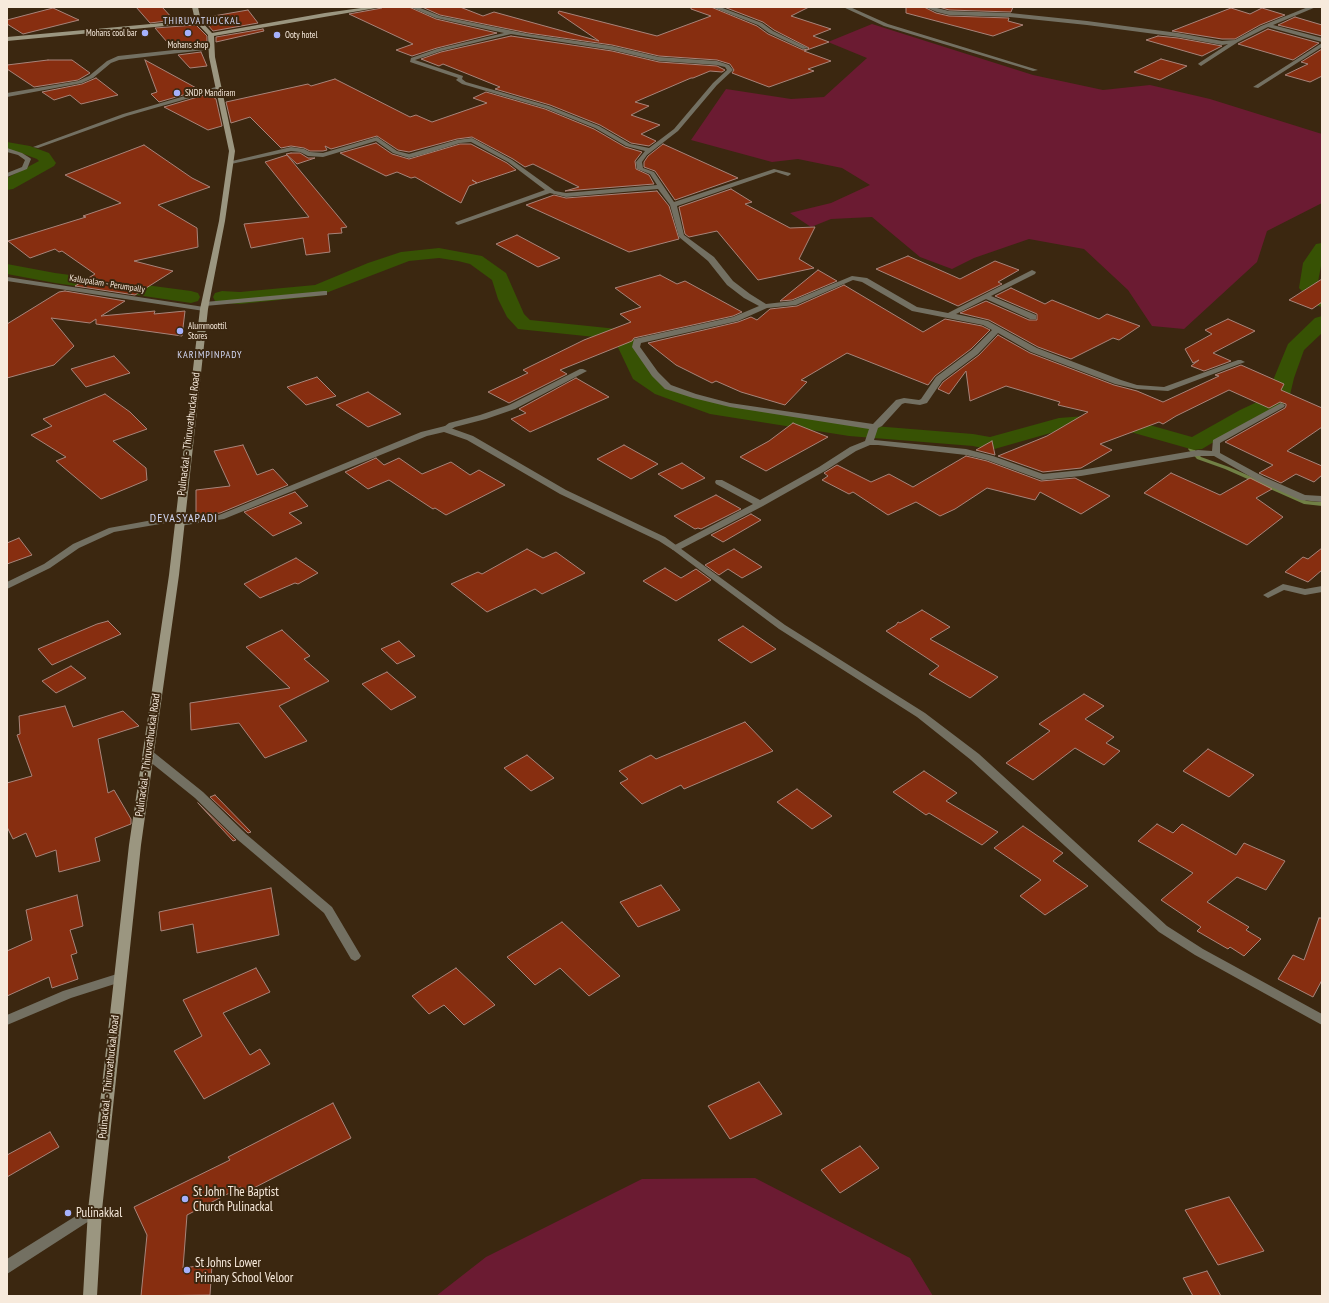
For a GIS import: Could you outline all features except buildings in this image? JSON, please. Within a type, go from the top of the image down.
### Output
[{"type":"main road","points":[[195,7],[198,21],[210,35],[211,48],[232,152],[230,162]]},
{"type":"main road","points":[[210,35],[379,7]]},
{"type":"main road","points":[[7,39],[198,21]]},
{"type":"main road","name":"Pulinackal - Thiruvathuckal Road","points":[[90,1296],[95,1210],[135,844],[174,575],[205,305],[222,221],[230,162]]},
{"type":"street","points":[[413,7],[430,12],[438,17],[510,32],[612,48],[659,60],[717,63],[727,66],[730,70],[715,84],[676,130],[650,150],[639,162],[640,169],[652,173],[673,205],[680,236],[711,259],[730,283],[747,296],[765,306]]},
{"type":"street","points":[[715,7],[760,24],[771,32],[805,48]]},
{"type":"street","points":[[846,7],[886,25],[1035,70]]},
{"type":"street","points":[[928,7],[939,12],[1010,15],[1164,32],[1222,43],[1236,42]]},
{"type":"street","points":[[1201,64],[1236,42],[1268,25],[1313,7]]},
{"type":"street","points":[[1268,25],[1322,40]]},
{"type":"street","points":[[510,32],[440,50],[413,59],[412,61],[461,77],[459,80],[464,83],[547,108],[597,127],[628,145],[650,150]]},
{"type":"street","points":[[1256,87],[1322,45]]},
{"type":"street","points":[[7,95],[80,82],[91,77],[109,62],[118,58],[211,48]]},
{"type":"street","points":[[36,147],[125,115],[219,88]]},
{"type":"street","points":[[230,162],[291,149],[302,150],[308,154],[323,154],[376,139],[395,152],[410,156],[459,141],[472,140],[510,161],[551,190],[566,195],[660,187]]},
{"type":"street","points":[[7,150],[20,154],[28,159],[25,168],[7,175]]},
{"type":"street","points":[[673,205],[776,170],[788,174]]},
{"type":"street","points":[[458,224],[551,190]]},
{"type":"street","points":[[949,315],[1032,272]]},
{"type":"street","points":[[874,428],[730,405],[694,396],[668,387],[655,374],[636,347],[638,341],[736,319],[765,306],[793,303],[852,278],[864,280],[915,309],[985,323],[1034,350],[1118,382],[1137,387],[1165,389],[1241,362]]},
{"type":"street","name":"Kallupalam - Perumpally","points":[[7,279],[205,305],[324,293]]},
{"type":"street","points":[[985,296],[1033,317]]},
{"type":"street","points":[[869,443],[874,428],[880,424],[899,402],[904,400],[920,403],[924,401],[939,379],[975,352],[997,330]]},
{"type":"street","points":[[7,586],[47,566],[76,546],[112,530],[180,520],[221,517],[424,434],[445,429],[452,425],[483,417],[512,407],[583,370]]},
{"type":"street","points":[[1216,454],[1216,442],[1281,405]]},
{"type":"street","points":[[445,429],[470,438],[563,492],[662,539],[676,548],[782,627],[921,716],[975,757],[1163,929],[1199,952],[1322,1020]]},
{"type":"street","points":[[676,548],[760,504],[822,469],[852,449],[869,443],[878,442],[966,452],[990,458],[1042,477],[1081,473],[1198,453],[1216,454],[1261,479],[1303,498],[1322,499]]},
{"type":"street","points":[[719,482],[760,504]]},
{"type":"street","points":[[1268,595],[1283,587],[1305,592],[1322,589]]},
{"type":"street","points":[[148,754],[199,795],[242,837],[328,910],[355,956]]},
{"type":"street","points":[[7,1020],[67,994],[120,978]]},
{"type":"street","points":[[7,1267],[95,1210]]},
{"type":"shaded area","points":[[872,24],[1033,75],[1103,90],[1150,85],[1210,99],[1322,134],[1322,203],[1267,231],[1257,262],[1184,329],[1152,326],[1128,290],[1084,249],[1029,239],[974,258],[952,269],[920,257],[872,217],[831,219],[811,227],[790,213],[831,203],[870,185],[842,168],[798,159],[772,162],[691,140],[726,89],[791,99],[824,97],[867,58],[828,42]]},
{"type":"shaded area","points":[[755,1178],[910,1258],[933,1296],[436,1296],[486,1257],[642,1179]]},
{"type":"waterway","points":[[7,147],[24,149],[43,156],[48,163],[7,185]]},
{"type":"waterway","points":[[1322,248],[1312,263],[1308,288],[1322,301]]},
{"type":"waterway","points":[[222,297],[240,298],[318,290],[374,267],[407,256],[439,253],[458,256],[476,260],[500,277],[507,299],[516,317],[525,325],[620,334],[626,342],[640,375],[662,390],[717,410],[759,415],[849,430],[973,440],[991,444],[1059,424],[1085,422],[1121,423],[1194,444],[1247,414],[1279,399],[1284,378],[1295,348],[1322,322]]},
{"type":"waterway","points":[[7,269],[55,278],[191,297]]},
{"type":"waterway","points":[[1194,444],[1191,449],[1199,458],[1227,468],[1306,503],[1322,504]]},
{"type":"place","name":"Mohans cool bar","points":[[145,33]]},
{"type":"place","name":"Mohans shop","points":[[188,33]]},
{"type":"place","name":"Ooty hotel","points":[[277,35]]},
{"type":"place","name":"SNDP Mandiram","points":[[177,93]]},
{"type":"place","name":"Alummoottil Stores","points":[[180,331]]},
{"type":"place","name":"St John The Baptist Church Pulinackal","points":[[185,1199]]},
{"type":"place","name":"Pulinakkal","points":[[68,1213]]},
{"type":"place","name":"St Johns Lower Primary School Veloor","points":[[187,1270]]},
{"type":"district","name":"THIRUVATHUCKAL","points":[[202,21]]},
{"type":"district","name":"KARIMPINPADY","points":[[210,355]]},
{"type":"district","name":"DEVASYAPADI","points":[[184,519]]}]
